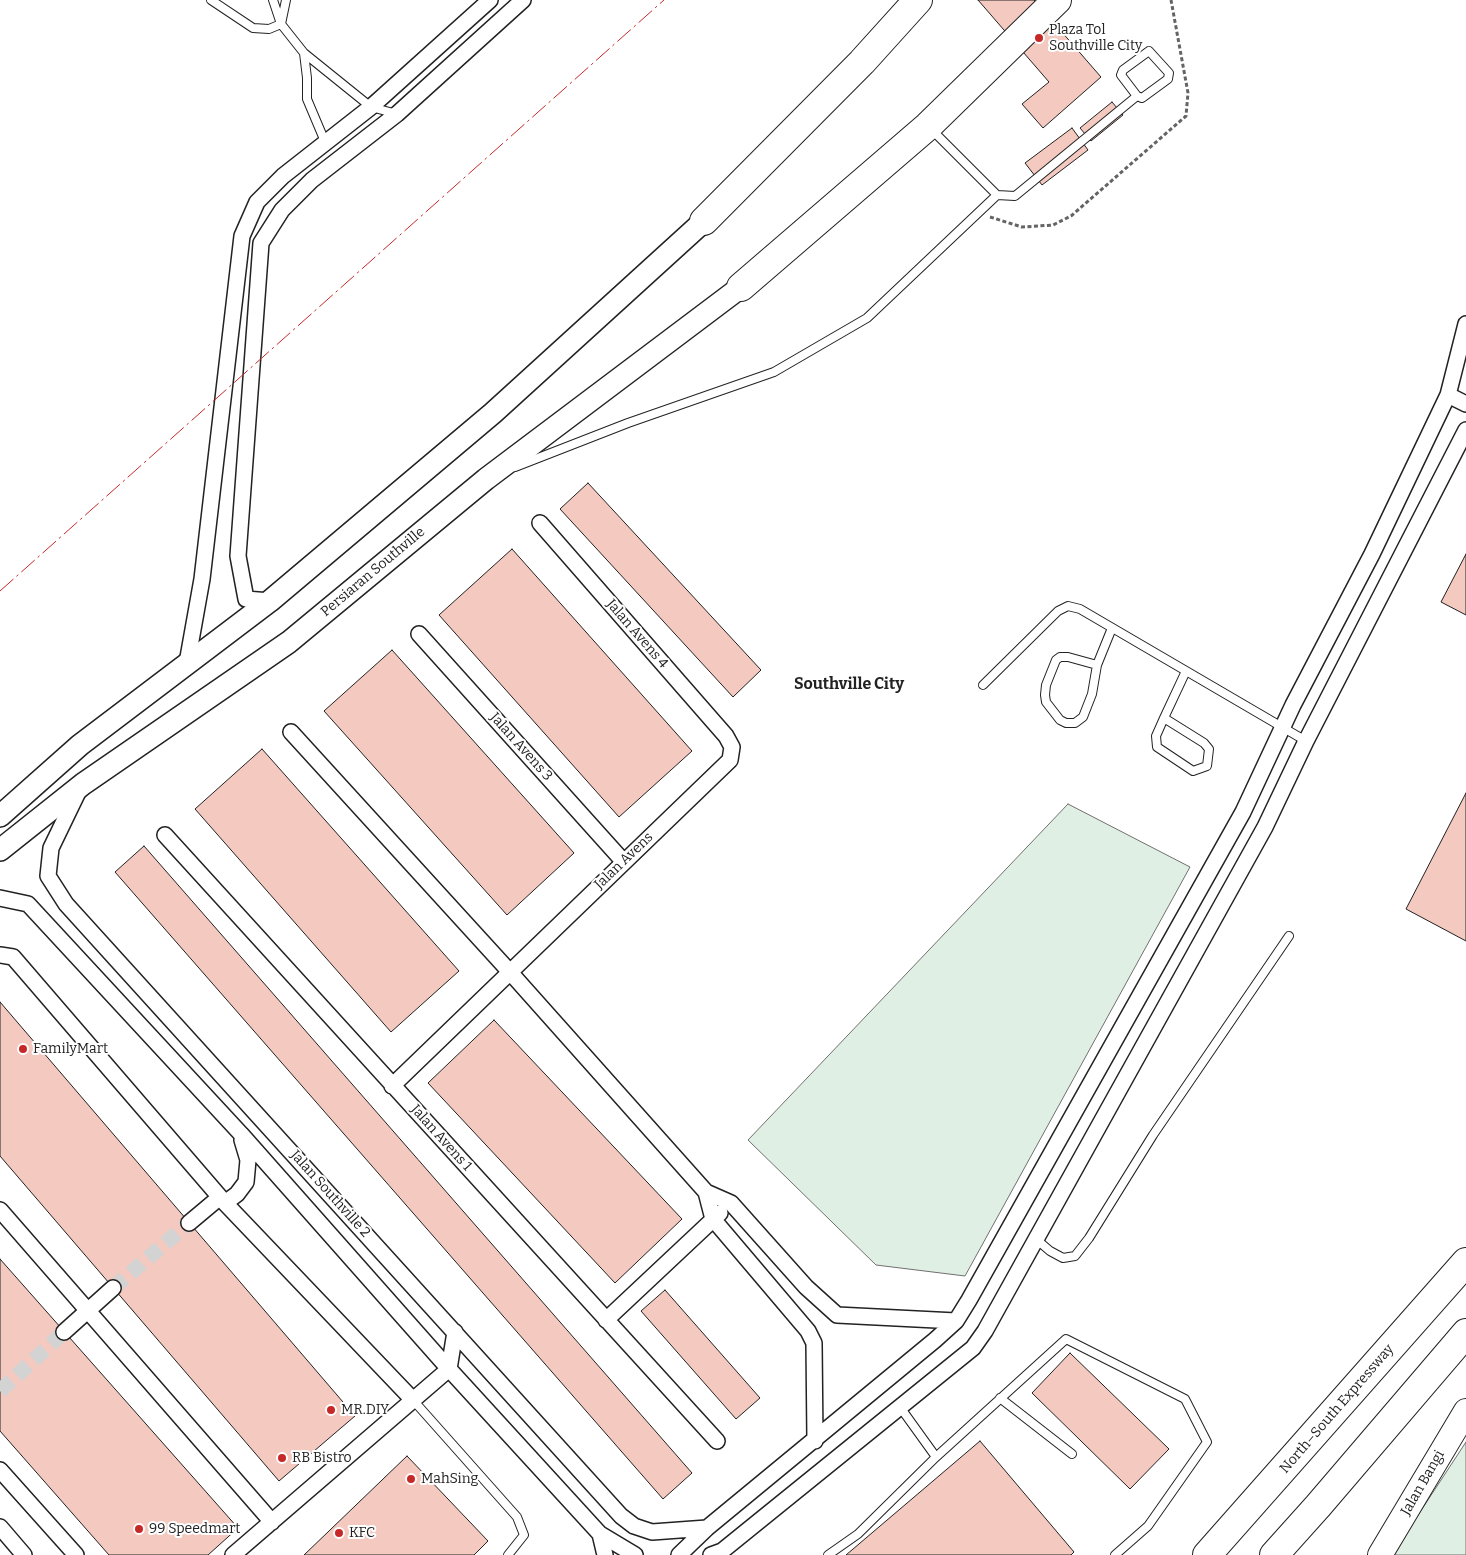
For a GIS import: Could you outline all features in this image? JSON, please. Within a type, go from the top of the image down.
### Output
[{"type":"highway","points":[[704,222],[862,62],[918,0]]},
{"type":"highway","points":[[741,287],[928,126],[1057,0]]},
{"type":"highway","name":"North–South Expressway","points":[[1207,1555],[1466,1262]]},
{"type":"highway","points":[[1274,1555],[1337,1485],[1466,1333]]},
{"type":"main road","points":[[0,816],[80,745],[270,601],[493,412],[704,222]]},
{"type":"main road","name":"Persiaran Southville","points":[[0,850],[83,784],[289,642],[486,479],[741,287]]},
{"type":"main road","name":"Jalan Bangi","points":[[1380,1555],[1466,1411]]},
{"type":"street","points":[[186,663],[202,579],[242,236],[257,202],[283,176],[371,107],[490,0]]},
{"type":"street","points":[[270,601],[246,599],[238,556],[261,243],[282,210],[312,180],[397,114],[522,0]]},
{"type":"street","points":[[679,1555],[708,1528],[815,1441],[956,1321],[1244,812],[1283,726],[1372,554],[1448,396],[1466,324]]},
{"type":"street","points":[[1448,396],[1466,404]]},
{"type":"street","points":[[711,1555],[722,1551],[973,1348],[985,1331],[1265,827],[1306,741],[1466,430]]},
{"type":"street","name":"Jalan Avens 4","points":[[540,523],[726,736],[732,747]]},
{"type":"street","name":"Jalan Avens 3","points":[[419,634],[623,861]]},
{"type":"street","points":[[291,732],[510,971],[706,1192],[731,1203],[806,1287],[837,1315],[956,1321]]},
{"type":"street","name":"Jalan Avens","points":[[392,1086],[623,861],[730,760],[732,747]]},
{"type":"street","name":"Jalan Southville 2","points":[[83,784],[50,848],[48,876],[66,904],[621,1516],[634,1526],[652,1532],[708,1528]]},
{"type":"street","name":"Jalan Avens 1","points":[[165,835],[717,1441]]},
{"type":"street","name":"Jalan Southville 2","points":[[0,898],[28,904],[240,1134],[449,1369],[600,1534]]},
{"type":"street","points":[[0,955],[13,958],[222,1200],[413,1400]]},
{"type":"street","points":[[189,1223],[222,1200],[237,1194],[246,1182],[248,1160],[240,1134]]},
{"type":"street","points":[[706,1192],[713,1219],[808,1331],[814,1342],[815,1441]]},
{"type":"street","points":[[606,1320],[731,1203]]},
{"type":"street","points":[[0,1210],[272,1522]]},
{"type":"street","points":[[748,1261],[767,1242]]},
{"type":"street","points":[[787,1306],[806,1287]]},
{"type":"street","points":[[64,1332],[113,1288]]},
{"type":"street","points":[[233,1555],[449,1369],[455,1332]]},
{"type":"street","points":[[0,1470],[76,1555]]},
{"type":"street","points":[[0,1527],[24,1555]]},
{"type":"street","points":[[600,1534],[605,1555]]},
{"type":"street","points":[[600,1534],[635,1555]]},
{"type":"lane","points":[[211,0],[252,28],[269,29],[281,24]]},
{"type":"lane","points":[[273,0],[281,24],[304,53],[371,107],[397,114]]},
{"type":"lane","points":[[281,24],[286,0]]},
{"type":"lane","points":[[1149,51],[1167,68],[1169,73],[1168,79],[1148,96],[1142,98],[1137,96],[1121,75],[1123,70],[1149,51]]},
{"type":"lane","points":[[304,53],[307,99],[326,144]]},
{"type":"lane","points":[[928,126],[997,195],[1015,196],[1137,96]]},
{"type":"lane","points":[[486,479],[628,423],[774,372],[867,318],[997,195]]},
{"type":"lane","points":[[983,685],[1058,611],[1068,606],[1112,628],[1306,741]]},
{"type":"lane","points":[[1097,665],[1068,657],[1060,657],[1056,660],[1046,684],[1045,695],[1046,702],[1060,720],[1066,723],[1075,723],[1083,717],[1092,694],[1097,665],[1112,628]]},
{"type":"lane","points":[[1164,718],[1204,743],[1209,749],[1207,766],[1193,771],[1157,747],[1156,736],[1164,718],[1186,671]]},
{"type":"lane","points":[[1036,1239],[1050,1251],[1063,1258],[1074,1256],[1089,1238],[1153,1135],[1289,936]]},
{"type":"lane","points":[[828,1555],[858,1534],[936,1457],[1066,1339],[1185,1399],[1207,1442],[1148,1526],[1115,1555]]},
{"type":"lane","points":[[1000,1398],[1072,1454]]},
{"type":"lane","points":[[413,1400],[517,1517],[524,1535],[508,1555]]},
{"type":"lane","points":[[900,1407],[936,1457]]},
{"type":"path","points":[[969,220],[990,217],[1022,227],[1053,225],[1071,216],[1186,116],[1188,93],[1172,0]]},
{"type":"green space","points":[[1068,804],[1190,867],[965,1276],[876,1265],[748,1140]]},
{"type":"green space","points":[[1466,1442],[1466,1555],[1392,1555],[1399,1544]]},
{"type":"building","name":"Plaza Tol Southville City","points":[[978,0],[1034,0],[1101,77],[1043,128],[1022,104],[1049,82]]},
{"type":"building","points":[[1112,102],[1123,115],[1091,141],[1080,128]]},
{"type":"building","points":[[1072,128],[1088,150],[1042,185],[1025,163]]},
{"type":"building","points":[[588,483],[761,670],[733,697],[560,509]]},
{"type":"building","points":[[512,549],[692,751],[619,817],[439,615]]},
{"type":"building","points":[[1466,554],[1466,615],[1441,602]]},
{"type":"building","points":[[392,650],[574,853],[507,915],[324,711]]},
{"type":"building","points":[[262,749],[459,971],[391,1032],[195,809]]},
{"type":"building","points":[[1466,793],[1466,941],[1406,909]]},
{"type":"building","points":[[144,846],[692,1473],[663,1499],[115,872]]},
{"type":"building","points":[[0,1002],[355,1416],[279,1481],[0,1156]]},
{"type":"building","points":[[494,1020],[682,1219],[615,1283],[428,1083]]},
{"type":"building","points":[[0,1259],[238,1528],[208,1555],[109,1555],[0,1431]]},
{"type":"building","points":[[665,1290],[760,1398],[736,1419],[641,1311]]},
{"type":"building","points":[[1070,1353],[1169,1449],[1130,1489],[1032,1393]]},
{"type":"building","points":[[980,1441],[1074,1552],[1071,1555],[846,1555]]},
{"type":"building","points":[[407,1456],[488,1541],[474,1555],[304,1555]]},
{"type":"tunnel","points":[[113,1288],[189,1223]]},
{"type":"tunnel","points":[[0,1391],[64,1332]]},
{"type":"power","points":[[0,591],[664,0]]},
{"type":"place","name":"Plaza Tol Southville City","points":[[1039,38]]},
{"type":"place","name":"FamilyMart","points":[[23,1049]]},
{"type":"place","name":"MR.DIY","points":[[331,1410]]},
{"type":"place","name":"RB Bistro","points":[[282,1458]]},
{"type":"place","name":"MahSing","points":[[411,1479]]},
{"type":"place","name":"99 Speedmart","points":[[139,1529]]},
{"type":"place","name":"KFC","points":[[339,1533]]},
{"type":"district","name":"Southville City","points":[[849,685]]}]
